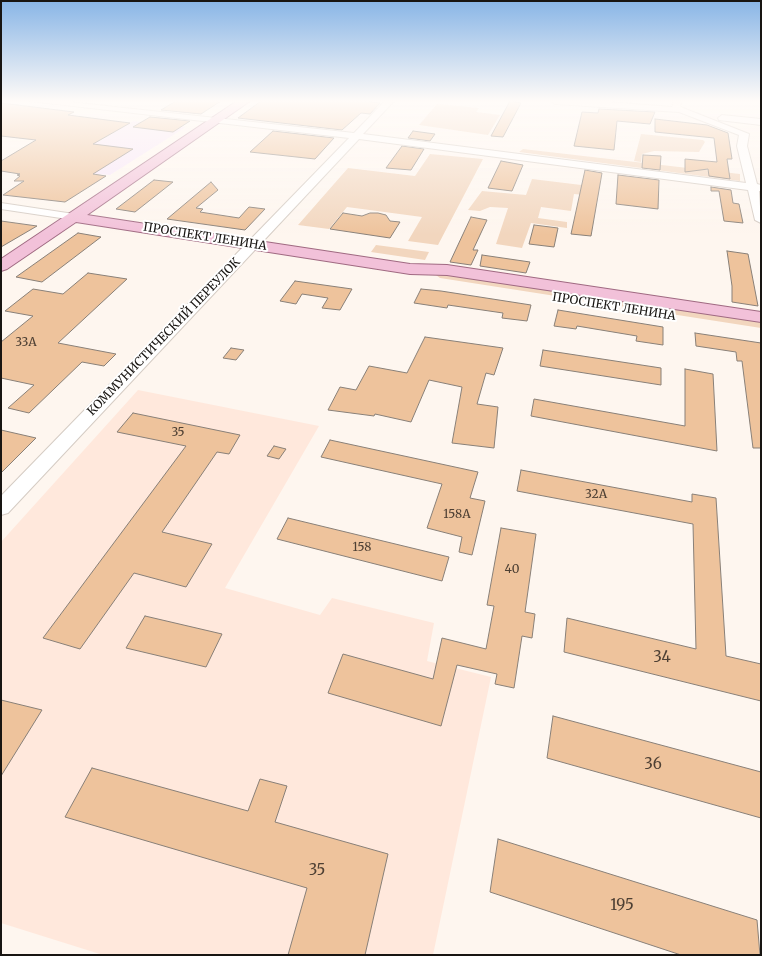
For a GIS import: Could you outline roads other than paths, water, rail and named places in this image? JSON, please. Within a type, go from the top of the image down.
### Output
[{"type":"main road","points":[[1,266],[179,146]]},
{"type":"main road","name":"ПРОСПЕКТ ЛЕНИНА","points":[[74,217],[410,268],[761,330]]},
{"type":"main road","name":"ПРОСПЕКТ ЛЕНИНА","points":[[439,274],[761,317]]},
{"type":"street","name":"КОММУНИСТИЧЕСКИЙ ПЕРЕУЛОК","points":[[1,508],[347,146]]},
{"type":"street","points":[[432,146],[757,187]]},
{"type":"street","points":[[742,146],[757,187],[761,220]]},
{"type":"street","name":"ПРОСПЕКТ ЛЕНИНА","points":[[1,206],[74,217]]}]
